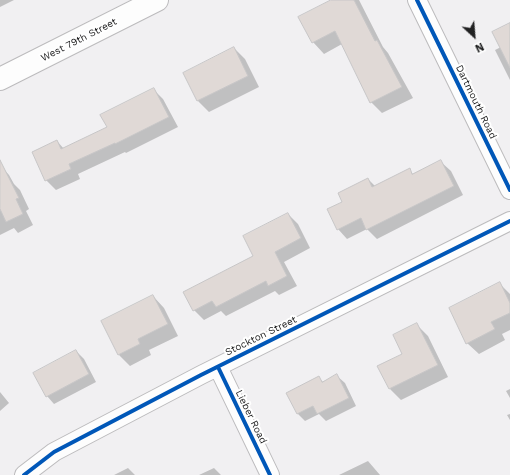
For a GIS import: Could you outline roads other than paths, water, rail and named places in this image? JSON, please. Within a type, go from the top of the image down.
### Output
[{"type":"main road","name":"West 79th Street","points":[[0,79],[157,0]]},
{"type":"street","name":"Dartmouth Road","points":[[417,0],[510,190]]},
{"type":"street","name":"Stockton Street","points":[[24,475],[54,452],[218,367],[510,221]]},
{"type":"street","name":"Lieber Road","points":[[218,367],[270,475]]}]
